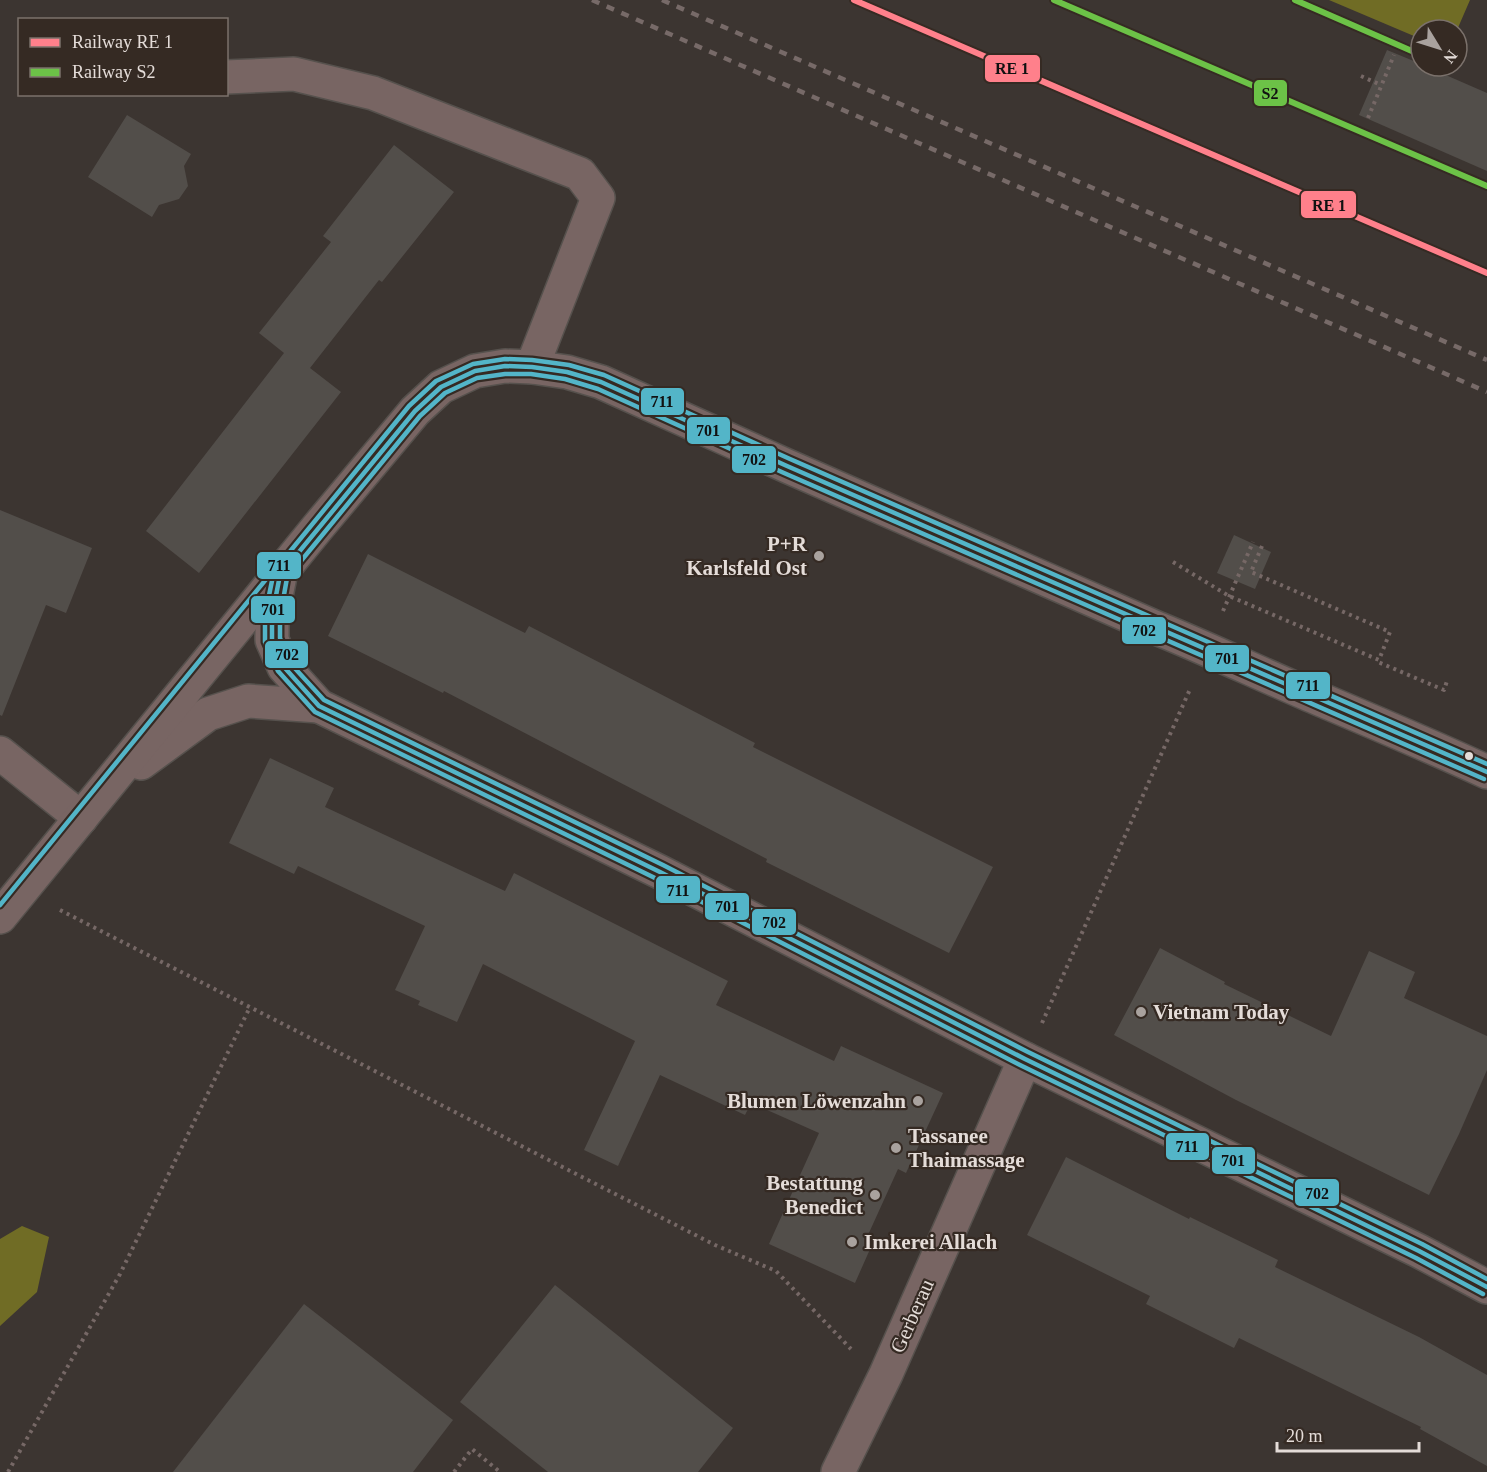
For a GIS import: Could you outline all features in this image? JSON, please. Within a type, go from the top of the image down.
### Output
[{"type":"street","points":[[228,77],[294,74],[373,93],[580,174],[598,198],[532,367]]},
{"type":"street","points":[[0,917],[415,411],[441,387],[476,371],[505,366],[567,372],[601,382],[1487,772]]},
{"type":"street","points":[[280,575],[272,616],[272,640],[284,667],[320,706],[660,872],[1025,1059],[1419,1251],[1487,1287]]},
{"type":"street","points":[[81,818],[143,761],[208,714],[248,701],[320,706]]},
{"type":"street","points":[[0,753],[81,818]]},
{"type":"street","name":"Gerberau","points":[[838,1472],[886,1374],[1025,1059]]},
{"type":"path","points":[[1368,118],[1394,55]]},
{"type":"path","points":[[1361,76],[1382,85]]},
{"type":"path","points":[[1236,582],[1253,542]]},
{"type":"path","points":[[1262,546],[1251,572],[1390,632],[1379,660]]},
{"type":"path","points":[[1173,562],[1229,596],[1379,660],[1378,662],[1444,690],[1447,681]]},
{"type":"path","points":[[1025,1059],[1207,649]]},
{"type":"path","points":[[22,890],[715,1245],[776,1271],[862,1361],[886,1374]]},
{"type":"path","points":[[8,1472],[120,1274],[250,1007]]},
{"type":"path","points":[[454,1472],[472,1449],[500,1472]]},
{"type":"shaded area","points":[[1329,0],[1470,0],[1462,18],[1409,18],[1409,34]]},
{"type":"shaded area","points":[[22,1226],[49,1237],[37,1292],[0,1326],[0,1239]]},
{"type":"building","points":[[1387,50],[1409,59],[1409,78],[1453,78],[1487,93],[1487,171],[1359,115]]},
{"type":"building","points":[[127,115],[191,154],[184,166],[188,186],[179,199],[159,205],[152,217],[88,177]]},
{"type":"building","points":[[394,145],[454,192],[382,282],[379,280],[310,368],[341,392],[199,573],[146,531],[284,353],[259,333],[331,242],[323,236]]},
{"type":"building","points":[[0,510],[92,548],[66,613],[46,605],[2,716],[0,715]]},
{"type":"building","points":[[1234,535],[1271,552],[1255,589],[1217,573]]},
{"type":"building","points":[[368,554],[525,633],[529,626],[755,743],[753,747],[993,867],[949,953],[766,862],[767,859],[444,691],[443,693],[328,636]]},
{"type":"building","points":[[270,758],[334,788],[325,807],[505,891],[514,873],[728,981],[716,1005],[834,1061],[841,1046],[943,1093],[906,1173],[898,1169],[868,1235],[875,1238],[855,1283],[769,1244],[819,1133],[751,1103],[745,1115],[660,1075],[618,1166],[584,1150],[635,1041],[483,964],[457,1022],[418,1005],[420,1001],[395,990],[425,926],[298,866],[294,874],[229,843]]},
{"type":"building","points":[[1160,948],[1225,982],[1224,984],[1331,1036],[1369,951],[1415,972],[1404,998],[1487,1036],[1487,1070],[1429,1195],[1236,1100],[1114,1035]]},
{"type":"building","points":[[1066,1157],[1189,1219],[1190,1217],[1278,1260],[1275,1267],[1419,1337],[1487,1375],[1487,1466],[1420,1429],[1421,1427],[1239,1338],[1234,1348],[1146,1304],[1150,1296],[1027,1235]]},
{"type":"building","points":[[555,1285],[733,1428],[698,1472],[548,1472],[460,1402]]},
{"type":"building","points":[[304,1304],[453,1420],[413,1472],[173,1472]]},
{"type":"railway","points":[[592,0],[1487,392]]},
{"type":"railway","points":[[662,0],[1487,360]]},
{"type":"transit line","points":[[854,0],[1487,273]]},
{"type":"transit line","name":"711","points":[[1483,1294],[1416,1258],[1022,1066],[657,879],[315,712],[278,671],[265,642],[265,615],[274,571],[409,406],[436,381],[473,364],[505,359],[532,360],[569,365],[604,375],[790,459],[1487,764]]},
{"type":"transit line","name":"701","points":[[1487,772],[787,466],[601,382],[567,372],[532,367],[505,366],[475,371],[441,387],[415,411],[280,575],[272,616],[272,640],[284,667],[319,706],[660,872],[1025,1059],[1419,1251],[1487,1287]]},
{"type":"transit line","name":"702","points":[[1484,779],[784,473],[598,389],[565,379],[531,374],[505,374],[477,378],[445,393],[420,416],[287,578],[280,617],[280,638],[290,663],[324,700],[663,865],[1028,1052],[1422,1244],[1487,1279]]},
{"type":"transit line","name":"702","points":[[0,905],[281,561]]},
{"type":"rail line","name":"S2","points":[[1054,0],[1487,186]]},
{"type":"rail line","name":"S2","points":[[1295,0],[1409,50]]},
{"type":"place","name":"P+R Karlsfeld Ost","points":[[819,556]]},
{"type":"place","name":"Vietnam Today","points":[[1141,1012]]},
{"type":"place","name":"Blumen Löwenzahn","points":[[918,1101]]},
{"type":"place","name":"Tassanee Thaimassage","points":[[896,1148]]},
{"type":"place","name":"Bestattung Benedict","points":[[875,1195]]},
{"type":"place","name":"Imkerei Allach","points":[[852,1242]]}]
